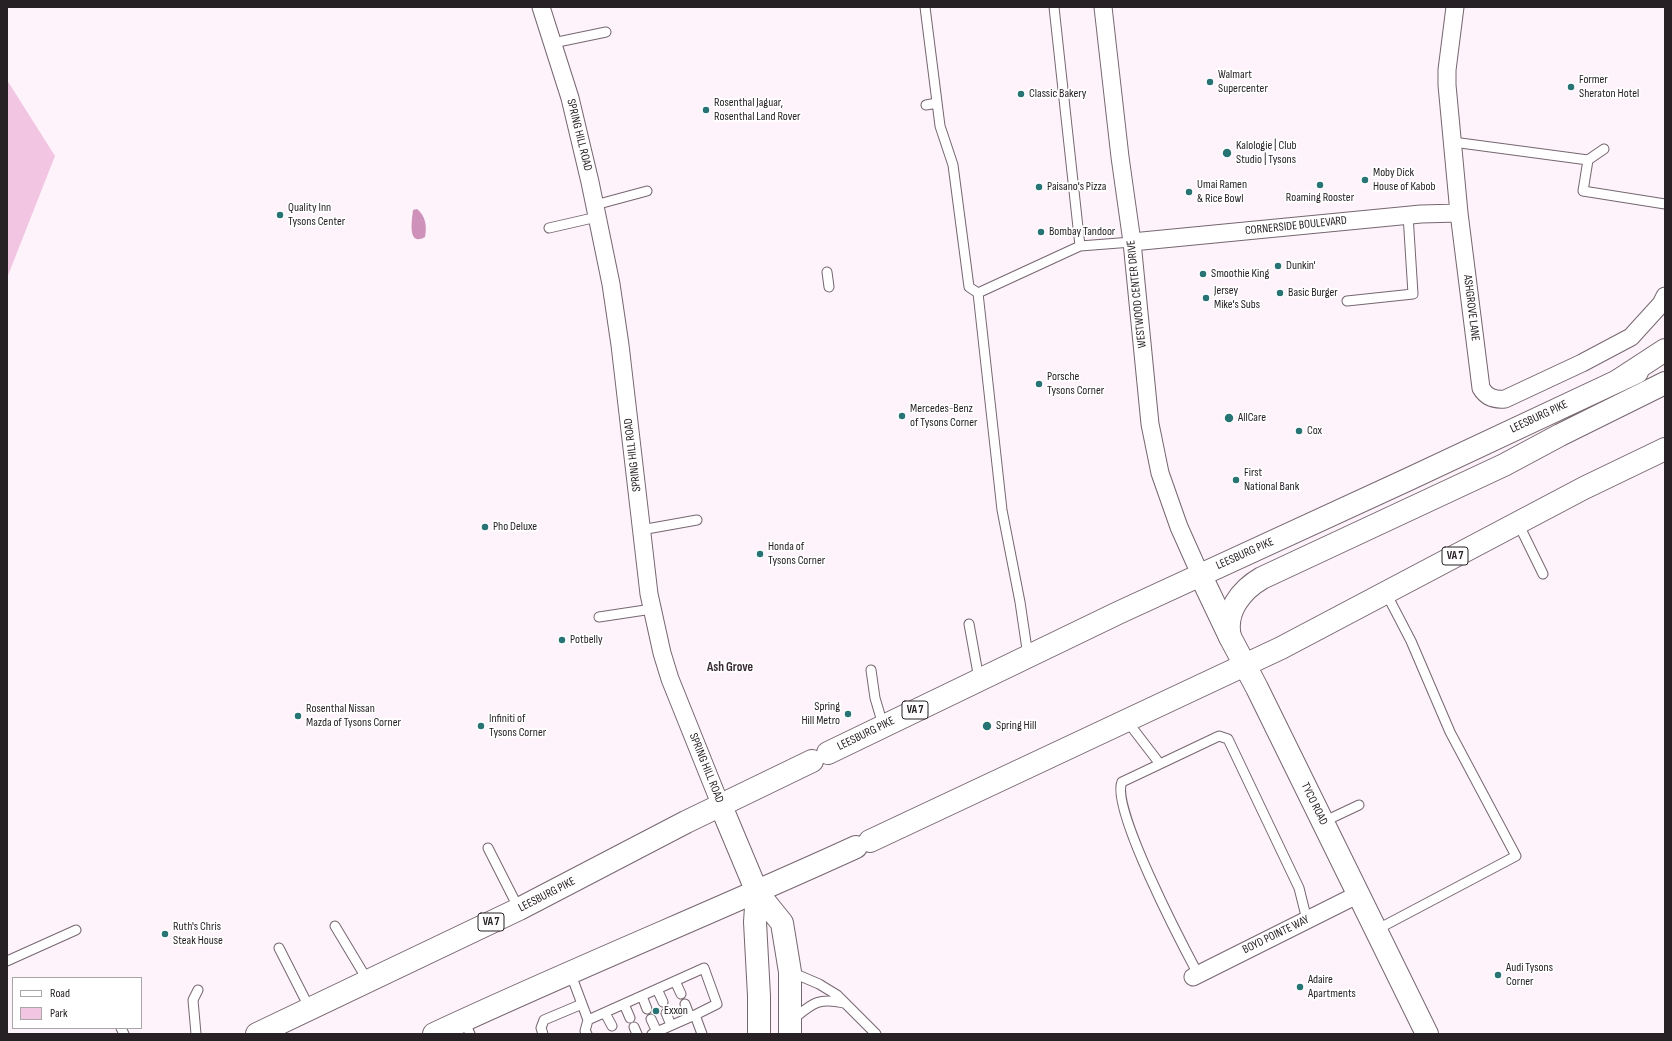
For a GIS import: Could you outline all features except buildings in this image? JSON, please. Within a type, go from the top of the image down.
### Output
[{"type":"main road","points":[[1619,380],[1665,350]]},
{"type":"main road","name":"LEESBURG PIKE","points":[[258,1034],[520,909],[686,822],[883,725],[1200,574],[1409,479],[1665,359]]},
{"type":"main road","points":[[1230,637],[1228,624],[1230,612],[1246,589],[1262,578],[1504,465],[1560,435],[1665,383]]},
{"type":"main road","name":"VA 7","points":[[434,1034],[467,1027],[570,972],[757,892],[863,844],[1281,648],[1518,522],[1665,449]]},
{"type":"main road","name":"TYCO ROAD","points":[[1200,574],[1427,1034]]},
{"type":"main road","name":"SPRING HILL ROAD","points":[[721,806],[757,892],[782,923],[790,972],[790,1028]]},
{"type":"main road","name":"SPRING HILL ROAD","points":[[757,892],[755,922],[760,996],[759,1034]]},
{"type":"street","name":"SPRING HILL ROAD","points":[[541,7],[554,43],[570,98],[596,211],[613,300],[652,609],[662,653],[670,679],[721,806]]},
{"type":"street","name":"WESTWOOD CENTER DRIVE","points":[[1103,7],[1120,157],[1132,242],[1150,424],[1160,473],[1179,527],[1200,574]]},
{"type":"street","name":"ASHGROVE LANE","points":[[1456,7],[1447,70],[1447,85],[1459,213],[1481,388],[1484,393],[1491,398],[1505,399],[1582,364],[1631,337],[1661,304],[1665,296]]},
{"type":"street","name":"CORNERSIDE BOULEVARD","points":[[1132,242],[1408,216],[1459,213]]},
{"type":"street","name":"BOYD POINTE WAY","points":[[1196,975],[1359,894]]},
{"type":"lane","points":[[925,7],[940,126],[953,164],[969,287],[978,293],[1002,510],[1020,602],[1028,656]]},
{"type":"lane","points":[[1054,7],[1080,246]]},
{"type":"lane","points":[[554,43],[606,32]]},
{"type":"lane","points":[[926,106],[937,103]]},
{"type":"lane","points":[[1453,142],[1588,160],[1604,149]]},
{"type":"lane","points":[[1588,160],[1583,191],[1665,204]]},
{"type":"lane","points":[[549,228],[647,191]]},
{"type":"lane","points":[[1347,301],[1413,294],[1408,216]]},
{"type":"lane","points":[[978,293],[1080,246],[1132,242]]},
{"type":"lane","points":[[828,272],[829,287]]},
{"type":"lane","points":[[642,530],[697,520]]},
{"type":"lane","points":[[1518,522],[1543,574]]},
{"type":"lane","points":[[1376,930],[1516,856],[1450,732],[1411,641],[1386,593]]},
{"type":"lane","points":[[599,617],[652,609]]},
{"type":"lane","points":[[969,624],[979,679]]},
{"type":"lane","points":[[870,670],[875,698],[883,725]]},
{"type":"lane","points":[[1127,721],[1160,764]]},
{"type":"lane","points":[[1196,975],[1135,841],[1121,796],[1120,786],[1122,782],[1220,736],[1228,739],[1299,888],[1307,920]]},
{"type":"lane","points":[[1323,822],[1359,805]]},
{"type":"lane","points":[[488,848],[520,909]]},
{"type":"lane","points":[[335,926],[368,981]]},
{"type":"lane","points":[[7,960],[76,930]]},
{"type":"lane","points":[[279,948],[310,1009]]},
{"type":"lane","points":[[588,1020],[704,968],[717,1004],[654,1033],[651,1019]]},
{"type":"lane","points":[[570,972],[588,1020],[585,1031],[587,1034]]},
{"type":"lane","points":[[790,972],[828,989],[846,1003],[876,1034]]},
{"type":"lane","points":[[676,981],[681,994]]},
{"type":"lane","points":[[657,989],[663,1002]]},
{"type":"lane","points":[[196,1034],[193,1000],[198,990]]},
{"type":"lane","points":[[642,996],[647,1010]]},
{"type":"lane","points":[[790,1028],[817,1002],[823,1000],[846,1003]]},
{"type":"lane","points":[[543,1034],[541,1028],[544,1020],[582,1004]]},
{"type":"lane","points":[[624,1004],[630,1018]]},
{"type":"lane","points":[[685,1004],[702,1034]]},
{"type":"lane","points":[[666,1012],[671,1025]]},
{"type":"lane","points":[[605,1013],[612,1026]]},
{"type":"green space","points":[[7,80],[55,156],[7,278]]},
{"type":"shaded area","points":[[417,209],[424,218],[426,226],[425,237],[419,239],[415,238],[412,231],[413,210]]},
{"type":"place","name":"Walmart Supercenter","points":[[1210,82]]},
{"type":"place","name":"Former Sheraton Hotel","points":[[1571,87]]},
{"type":"place","name":"Classic Bakery","points":[[1021,94]]},
{"type":"place","name":"Rosenthal Jaguar, Rosenthal Land Rover","points":[[706,110]]},
{"type":"place","name":"Kalologie | Club Studio | Tysons","points":[[1227,153]]},
{"type":"place","name":"Moby Dick House of Kabob","points":[[1365,180]]},
{"type":"place","name":"Roaming Rooster","points":[[1320,185]]},
{"type":"place","name":"Paisano's Pizza","points":[[1039,187]]},
{"type":"place","name":"Umai Ramen & Rice Bowl","points":[[1189,192]]},
{"type":"place","name":"Quality Inn Tysons Center","points":[[280,215]]},
{"type":"place","name":"Bombay Tandoor","points":[[1041,232]]},
{"type":"place","name":"Dunkin'","points":[[1278,266]]},
{"type":"place","name":"Smoothie King","points":[[1203,274]]},
{"type":"place","name":"Basic Burger","points":[[1280,293]]},
{"type":"place","name":"Jersey Mike's Subs","points":[[1206,298]]},
{"type":"place","name":"Porsche Tysons Corner","points":[[1039,384]]},
{"type":"place","name":"Mercedes-Benz of Tysons Corner","points":[[902,416]]},
{"type":"place","name":"AllCare","points":[[1229,418]]},
{"type":"place","name":"Cox","points":[[1299,431]]},
{"type":"place","name":"First National Bank","points":[[1236,480]]},
{"type":"place","name":"Pho Deluxe","points":[[485,527]]},
{"type":"place","name":"Honda of Tysons Corner","points":[[760,554]]},
{"type":"place","name":"Potbelly","points":[[562,640]]},
{"type":"place","name":"Spring Hill Metro","points":[[848,714]]},
{"type":"place","name":"Rosenthal Nissan Mazda of Tysons Corner","points":[[298,716]]},
{"type":"place","name":"Infiniti of Tysons Corner","points":[[481,726]]},
{"type":"place","name":"Spring Hill","points":[[987,726]]},
{"type":"place","name":"Ruth's Chris Steak House","points":[[165,934]]},
{"type":"place","name":"Audi Tysons Corner","points":[[1498,975]]},
{"type":"place","name":"Adaire Apartments","points":[[1300,987]]},
{"type":"place","name":"Exxon","points":[[656,1011]]},
{"type":"district","name":"Ash Grove","points":[[730,668]]}]
